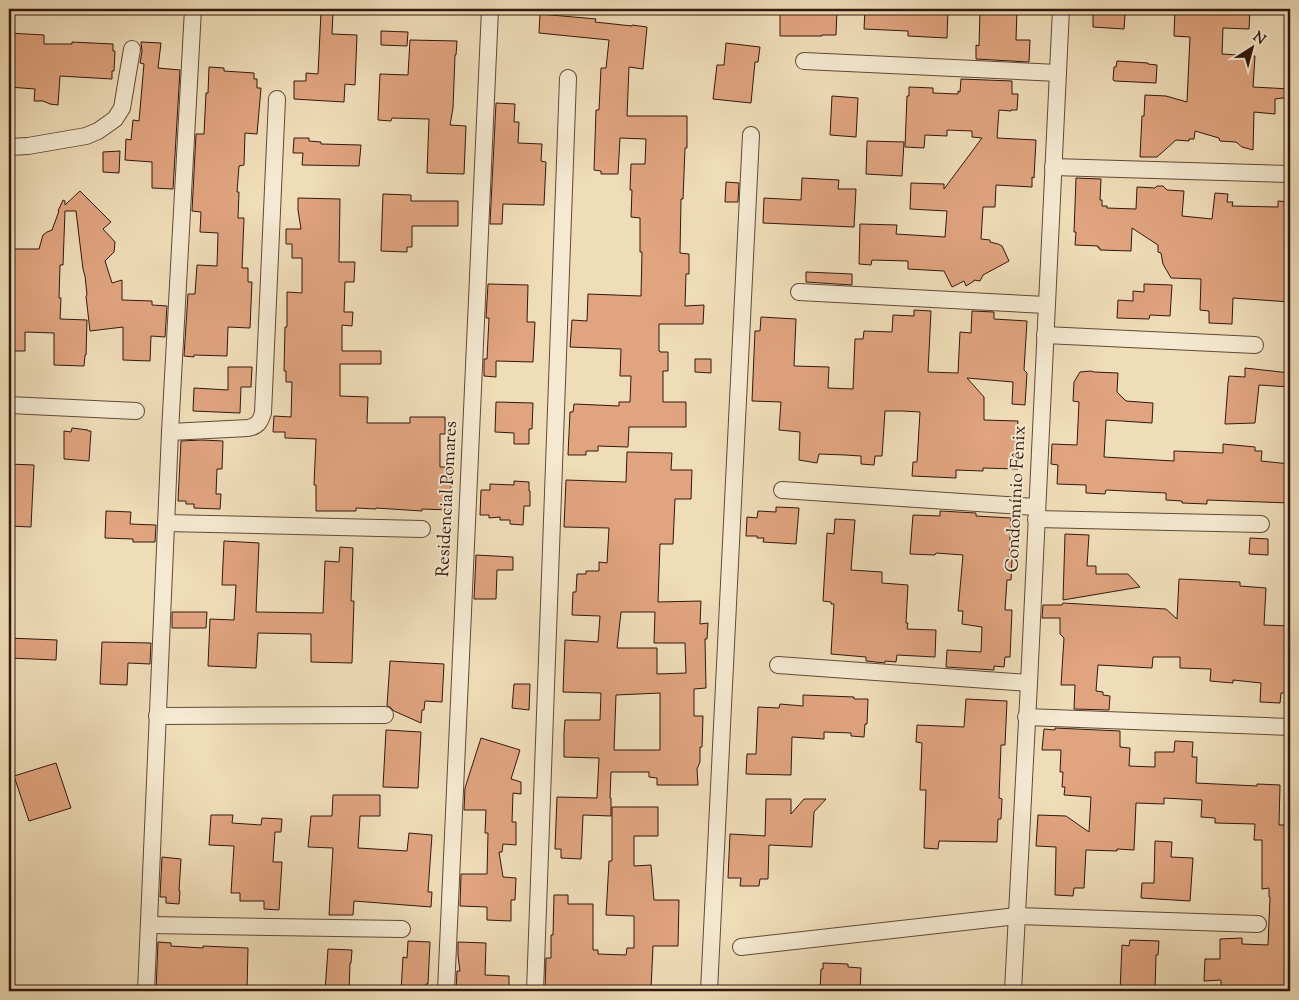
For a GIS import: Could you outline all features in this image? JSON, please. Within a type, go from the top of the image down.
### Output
[{"type":"street","points":[[146,991],[170,432],[193,9]]},
{"type":"street","name":"Residencial Pomares","points":[[446,991],[490,9]]},
{"type":"street","name":"Condomínio Fênix","points":[[1013,991],[1061,9]]},
{"type":"street","points":[[9,148],[86,136],[98,131],[115,119],[122,108],[132,49]]},
{"type":"street","points":[[804,60],[1058,73]]},
{"type":"street","points":[[535,991],[568,78]]},
{"type":"street","points":[[170,432],[248,428],[256,426],[263,413],[277,99]]},
{"type":"street","points":[[709,991],[751,135]]},
{"type":"street","points":[[1053,168],[1290,174]]},
{"type":"street","points":[[799,292],[1046,305]]},
{"type":"street","points":[[1045,335],[1255,345]]},
{"type":"street","points":[[9,405],[136,411]]},
{"type":"street","points":[[782,490],[1036,513],[1261,524]]},
{"type":"street","points":[[166,523],[422,529]]},
{"type":"street","points":[[778,665],[1029,683]]},
{"type":"street","points":[[157,716],[385,715]]},
{"type":"street","points":[[1026,717],[1290,727]]},
{"type":"street","points":[[741,947],[1017,916],[1258,924]]},
{"type":"street","points":[[149,925],[402,929]]},
{"type":"building","points":[[780,9],[837,9],[836,35],[780,36]]},
{"type":"building","points":[[865,9],[948,9],[947,38],[908,36],[908,31],[864,29]]},
{"type":"building","points":[[980,9],[1017,9],[1016,40],[1030,40],[1029,62],[976,59],[976,45],[979,46]]},
{"type":"building","points":[[1093,9],[1118,9],[1118,14],[1125,14],[1124,29],[1093,27]]},
{"type":"building","points":[[1175,9],[1250,9],[1249,29],[1223,28],[1222,54],[1255,56],[1253,87],[1290,89],[1290,97],[1275,99],[1275,114],[1254,112],[1253,150],[1242,147],[1236,142],[1220,141],[1219,138],[1195,131],[1194,139],[1189,139],[1189,141],[1176,140],[1157,157],[1140,157],[1145,95],[1166,96],[1187,102],[1190,37],[1174,36]]},
{"type":"building","points":[[321,12],[333,12],[332,34],[357,35],[355,85],[345,84],[344,102],[294,99],[294,81],[306,81],[306,73],[318,74]]},
{"type":"building","points":[[540,14],[596,19],[595,22],[647,27],[643,69],[629,67],[627,116],[687,116],[687,148],[685,148],[683,199],[681,199],[680,253],[689,254],[689,274],[686,274],[685,306],[704,305],[703,324],[659,324],[659,351],[668,352],[668,371],[663,371],[663,402],[686,402],[686,427],[629,427],[628,447],[598,446],[598,451],[586,451],[586,455],[568,455],[570,412],[573,412],[574,404],[619,406],[619,402],[630,402],[631,376],[620,376],[621,349],[570,347],[572,320],[587,321],[588,294],[641,296],[642,252],[640,252],[640,218],[631,217],[632,190],[630,190],[631,164],[645,164],[646,139],[620,138],[618,174],[601,174],[601,171],[594,170],[596,110],[599,110],[601,68],[606,68],[609,40],[539,33]]},
{"type":"building","points":[[381,31],[408,32],[407,46],[381,45]]},
{"type":"building","points":[[9,33],[44,35],[44,44],[72,44],[72,42],[113,44],[113,51],[115,51],[112,79],[60,76],[58,105],[34,101],[35,89],[9,87]]},
{"type":"building","points":[[410,40],[457,41],[453,108],[450,125],[466,126],[464,174],[427,173],[429,119],[392,118],[391,121],[378,120],[380,74],[408,75]]},
{"type":"building","points":[[141,42],[161,43],[158,68],[180,70],[173,189],[152,188],[152,162],[125,160],[126,139],[131,140],[133,120],[139,121],[144,64],[140,63]]},
{"type":"building","points":[[726,43],[760,47],[758,62],[755,62],[751,103],[713,99],[717,65],[724,65]]},
{"type":"building","points":[[1117,61],[1157,65],[1156,83],[1113,80],[1114,67],[1116,67]]},
{"type":"building","points":[[209,67],[224,68],[224,71],[254,73],[254,79],[257,79],[257,88],[261,88],[257,134],[245,133],[244,165],[239,166],[237,192],[239,192],[238,218],[244,218],[242,268],[248,268],[248,282],[252,282],[250,328],[228,327],[227,356],[194,355],[194,357],[184,356],[188,294],[195,294],[197,265],[217,266],[218,233],[200,232],[201,212],[192,211],[196,134],[204,134]]},
{"type":"building","points":[[961,79],[1012,81],[1012,94],[1018,94],[1017,110],[999,110],[997,138],[1036,140],[1032,187],[996,185],[995,207],[983,207],[981,239],[990,240],[990,242],[1002,246],[1009,261],[983,275],[980,281],[974,280],[966,286],[964,281],[952,287],[944,271],[908,269],[908,261],[872,260],[871,265],[859,264],[860,224],[897,225],[896,234],[945,237],[947,211],[910,209],[911,183],[944,184],[944,189],[982,138],[972,137],[972,131],[947,130],[947,136],[925,135],[924,148],[905,147],[907,96],[909,96],[909,87],[933,88],[933,93],[958,94],[958,91],[960,92]]},
{"type":"building","points":[[832,96],[858,98],[856,137],[830,135]]},
{"type":"building","points":[[496,103],[515,104],[514,122],[519,122],[518,143],[542,144],[541,161],[546,162],[544,205],[503,204],[502,224],[490,224]]},
{"type":"building","points":[[294,138],[309,138],[309,141],[321,142],[321,144],[361,145],[359,166],[302,165],[303,153],[293,153]]},
{"type":"building","points":[[867,141],[904,142],[902,176],[866,174]]},
{"type":"building","points":[[120,151],[119,173],[103,172],[103,152]]},
{"type":"building","points":[[802,178],[839,180],[838,189],[856,189],[854,227],[763,223],[764,198],[801,200]]},
{"type":"building","points":[[1076,178],[1101,179],[1100,200],[1102,200],[1102,206],[1107,206],[1107,208],[1136,209],[1137,187],[1155,188],[1157,186],[1163,186],[1167,190],[1184,191],[1182,216],[1212,219],[1215,193],[1228,194],[1227,202],[1233,202],[1232,206],[1278,207],[1278,201],[1290,202],[1290,302],[1233,298],[1232,324],[1209,323],[1209,311],[1200,310],[1201,279],[1171,278],[1163,264],[1161,253],[1158,252],[1158,245],[1132,228],[1131,251],[1100,250],[1098,246],[1075,245]]},
{"type":"building","points":[[726,182],[739,183],[738,202],[725,202]]},
{"type":"building","points":[[80,191],[111,222],[103,229],[115,242],[114,252],[105,261],[112,283],[122,280],[122,300],[152,301],[152,305],[167,306],[165,337],[151,336],[150,361],[123,360],[123,327],[90,331],[76,211],[65,211],[63,265],[60,265],[60,319],[87,320],[84,366],[54,365],[54,333],[25,332],[25,351],[9,351],[10,249],[39,249],[43,235],[52,230],[63,200],[65,205]]},
{"type":"building","points":[[383,194],[411,195],[411,201],[458,201],[458,226],[412,226],[412,247],[407,247],[407,252],[381,251]]},
{"type":"building","points":[[298,198],[340,199],[339,262],[355,262],[354,282],[345,282],[344,312],[353,312],[352,326],[342,325],[342,351],[381,351],[381,364],[340,364],[340,396],[368,397],[367,423],[410,423],[410,417],[445,417],[445,434],[440,434],[440,467],[452,467],[450,510],[422,509],[422,511],[356,508],[356,511],[316,511],[316,485],[314,485],[316,439],[285,438],[285,432],[273,432],[274,416],[291,417],[292,382],[286,382],[286,371],[284,371],[287,292],[302,293],[302,258],[292,258],[292,244],[286,244],[286,229],[301,229]]},
{"type":"building","points":[[806,272],[852,274],[852,285],[806,282]]},
{"type":"building","points":[[488,284],[528,285],[527,322],[535,322],[533,362],[496,361],[496,377],[484,376],[484,359],[487,359],[489,318],[486,318]]},
{"type":"building","points":[[1144,284],[1172,285],[1170,316],[1150,315],[1149,319],[1117,318],[1118,300],[1133,301],[1133,291],[1144,292]]},
{"type":"building","points":[[914,310],[931,311],[928,372],[958,373],[960,332],[971,333],[972,311],[994,312],[994,319],[1027,321],[1024,370],[1027,373],[1025,405],[1012,404],[1013,382],[967,378],[984,397],[984,420],[1018,421],[1017,433],[1022,433],[1022,443],[1019,445],[1018,469],[983,468],[983,471],[956,470],[956,478],[912,476],[913,462],[917,462],[920,412],[902,411],[885,411],[882,456],[875,456],[874,465],[861,464],[861,456],[819,454],[817,463],[799,460],[800,432],[779,430],[781,402],[752,401],[755,331],[760,331],[761,317],[796,319],[794,366],[829,367],[828,388],[853,389],[855,339],[863,339],[864,331],[892,332],[893,315],[914,316]]},
{"type":"building","points":[[695,359],[711,359],[711,373],[695,372]]},
{"type":"building","points":[[228,367],[252,367],[251,387],[241,387],[240,413],[193,411],[194,388],[228,390]]},
{"type":"building","points":[[1245,368],[1290,373],[1290,387],[1259,385],[1255,423],[1225,424],[1229,376],[1245,377]]},
{"type":"building","points":[[1080,372],[1118,373],[1117,392],[1126,401],[1153,403],[1152,423],[1106,420],[1104,457],[1174,461],[1174,451],[1223,453],[1223,444],[1255,447],[1255,451],[1262,451],[1261,461],[1290,464],[1290,503],[1207,500],[1207,504],[1182,503],[1182,501],[1166,500],[1166,493],[1106,490],[1105,494],[1086,493],[1086,485],[1057,484],[1058,465],[1051,464],[1052,444],[1077,445],[1079,402],[1073,401],[1074,382]]},
{"type":"building","points":[[496,402],[533,403],[532,429],[529,429],[529,444],[514,444],[514,433],[495,432]]},
{"type":"building","points":[[72,428],[91,431],[89,461],[64,459],[64,431],[71,432]]},
{"type":"building","points":[[181,441],[223,441],[222,469],[217,469],[216,494],[221,494],[220,509],[194,508],[194,504],[178,501]]},
{"type":"building","points":[[627,452],[672,453],[671,470],[692,470],[691,499],[675,499],[673,544],[660,544],[658,602],[701,601],[700,624],[708,623],[707,639],[705,639],[706,688],[694,689],[694,716],[703,716],[702,747],[700,747],[700,762],[697,769],[698,785],[657,785],[657,778],[649,777],[649,772],[611,772],[611,816],[583,815],[581,859],[561,858],[561,849],[555,849],[557,797],[597,798],[599,758],[564,757],[565,720],[600,720],[601,693],[563,692],[565,640],[598,642],[600,616],[572,615],[573,592],[576,592],[577,574],[586,574],[586,571],[599,571],[599,562],[607,563],[609,528],[564,527],[566,480],[626,482]],"holes":[[[621,612],[655,612],[654,643],[685,643],[686,673],[657,674],[657,648],[617,648]],[[660,693],[660,750],[614,750],[616,695]]]},
{"type":"building","points":[[9,464],[34,465],[31,527],[9,526]]},
{"type":"building","points":[[514,481],[529,482],[530,506],[524,506],[523,525],[510,524],[510,520],[500,520],[500,517],[489,518],[489,515],[480,515],[481,490],[490,490],[490,484],[514,485]]},
{"type":"building","points":[[776,507],[799,508],[796,544],[763,542],[764,538],[746,536],[747,517],[757,518],[758,511],[776,512]]},
{"type":"building","points":[[106,511],[131,512],[130,524],[156,525],[155,542],[133,542],[133,539],[105,538]]},
{"type":"building","points":[[940,511],[976,513],[976,516],[1011,518],[1009,560],[1012,560],[1011,580],[1007,580],[1005,610],[1012,610],[1010,657],[1005,657],[1004,667],[994,666],[994,670],[946,667],[947,650],[981,652],[982,627],[962,624],[963,611],[958,611],[963,555],[910,554],[913,515],[940,516]]},
{"type":"building","points":[[835,519],[855,520],[851,570],[882,572],[882,583],[908,585],[907,629],[936,630],[935,657],[897,655],[896,662],[885,661],[885,663],[866,661],[866,657],[831,654],[834,604],[823,601],[827,533],[834,534]]},
{"type":"building","points":[[1065,534],[1089,535],[1087,566],[1096,566],[1096,574],[1128,574],[1140,587],[1063,600]]},
{"type":"building","points":[[1250,538],[1268,539],[1268,555],[1249,554]]},
{"type":"building","points":[[224,541],[259,543],[256,612],[323,613],[325,561],[339,562],[340,547],[353,548],[351,601],[354,601],[352,663],[311,662],[311,634],[258,633],[256,668],[208,666],[210,619],[234,620],[236,585],[222,585]]},
{"type":"building","points":[[476,555],[513,557],[513,570],[497,570],[496,599],[474,599]]},
{"type":"building","points":[[1179,579],[1240,582],[1240,586],[1266,588],[1264,625],[1290,626],[1290,693],[1281,693],[1280,703],[1260,702],[1261,683],[1233,680],[1233,683],[1210,681],[1211,669],[1180,668],[1180,657],[1153,657],[1152,668],[1098,665],[1096,691],[1110,696],[1109,710],[1074,709],[1075,685],[1061,685],[1064,638],[1060,634],[1060,618],[1042,618],[1043,605],[1062,605],[1063,603],[1166,609],[1177,619]]},
{"type":"building","points":[[172,612],[207,612],[206,628],[172,628]]},
{"type":"building","points":[[9,638],[57,640],[56,660],[9,658]]},
{"type":"building","points":[[102,642],[151,643],[150,664],[128,663],[127,685],[100,684]]},
{"type":"building","points":[[390,661],[444,664],[442,702],[425,701],[421,723],[387,706]]},
{"type":"building","points":[[514,684],[530,684],[529,710],[512,708]]},
{"type":"building","points":[[803,695],[868,699],[867,724],[865,724],[864,737],[851,736],[851,733],[824,732],[824,739],[792,737],[791,775],[746,774],[747,754],[756,754],[758,707],[779,708],[780,704],[803,706]]},
{"type":"building","points":[[966,699],[1007,701],[1005,745],[1001,745],[999,798],[1002,799],[1001,819],[998,819],[997,842],[939,841],[938,849],[924,848],[926,790],[920,790],[922,743],[916,742],[917,725],[964,727]]},
{"type":"building","points":[[1055,728],[1120,731],[1120,747],[1130,748],[1129,766],[1155,767],[1155,752],[1174,752],[1175,741],[1193,742],[1192,757],[1197,757],[1196,783],[1257,786],[1257,784],[1280,785],[1279,825],[1285,825],[1285,862],[1290,862],[1290,922],[1288,922],[1286,991],[1221,991],[1221,980],[1204,981],[1205,959],[1220,959],[1220,939],[1242,938],[1242,944],[1268,945],[1270,897],[1269,888],[1262,889],[1262,840],[1254,840],[1255,824],[1215,823],[1215,818],[1201,817],[1202,800],[1164,798],[1164,804],[1136,803],[1134,850],[1086,850],[1084,888],[1074,888],[1073,896],[1055,895],[1056,847],[1036,846],[1038,815],[1066,816],[1089,832],[1091,797],[1064,795],[1065,787],[1062,787],[1063,772],[1060,772],[1061,750],[1042,750],[1044,729],[1055,730]]},
{"type":"building","points":[[386,730],[421,732],[418,788],[383,787]]},
{"type":"building","points":[[481,738],[520,750],[511,779],[521,782],[521,794],[513,793],[512,822],[516,822],[516,845],[503,844],[502,852],[499,852],[503,877],[516,878],[515,900],[511,900],[511,921],[487,920],[487,907],[460,906],[461,874],[487,874],[488,833],[485,833],[486,810],[464,810],[465,788]]},
{"type":"building","points":[[56,763],[71,808],[29,821],[14,776]]},
{"type":"building","points":[[333,795],[380,795],[380,816],[360,816],[358,848],[407,851],[409,833],[432,835],[428,892],[432,892],[431,907],[354,901],[353,915],[329,915],[333,848],[308,847],[311,816],[332,816]]},
{"type":"building","points":[[766,799],[791,799],[791,814],[804,799],[826,799],[814,812],[812,847],[769,845],[768,879],[760,879],[759,886],[740,886],[741,878],[728,878],[730,834],[765,836]]},
{"type":"building","points":[[612,807],[658,807],[658,836],[634,836],[634,866],[651,865],[654,900],[679,900],[678,946],[653,946],[651,989],[599,988],[599,991],[545,991],[546,958],[551,958],[554,895],[568,895],[568,904],[593,904],[593,950],[598,950],[598,954],[626,955],[627,948],[634,948],[634,916],[606,915],[609,861],[612,861]]},
{"type":"building","points":[[211,815],[233,815],[232,823],[261,825],[262,818],[282,819],[281,832],[275,832],[273,862],[282,862],[279,910],[264,909],[264,901],[240,901],[240,893],[231,893],[234,846],[209,845]]},
{"type":"building","points":[[1155,841],[1172,842],[1171,857],[1193,858],[1190,901],[1141,898],[1142,883],[1154,883]]},
{"type":"building","points":[[162,857],[181,859],[179,904],[166,903],[166,897],[160,897]]},
{"type":"building","points":[[1130,940],[1159,941],[1158,955],[1156,955],[1155,991],[1120,991],[1122,945],[1129,946]]},
{"type":"building","points":[[408,941],[430,942],[428,984],[426,984],[425,991],[401,991],[403,957],[407,958]]},
{"type":"building","points":[[158,942],[171,943],[171,946],[248,948],[247,991],[156,991]]},
{"type":"building","points":[[458,942],[486,943],[485,975],[509,976],[509,991],[456,991],[457,971],[460,971]]},
{"type":"building","points":[[328,949],[352,950],[349,991],[325,991]]},
{"type":"building","points":[[823,963],[848,964],[848,967],[861,968],[860,991],[820,991]]}]
